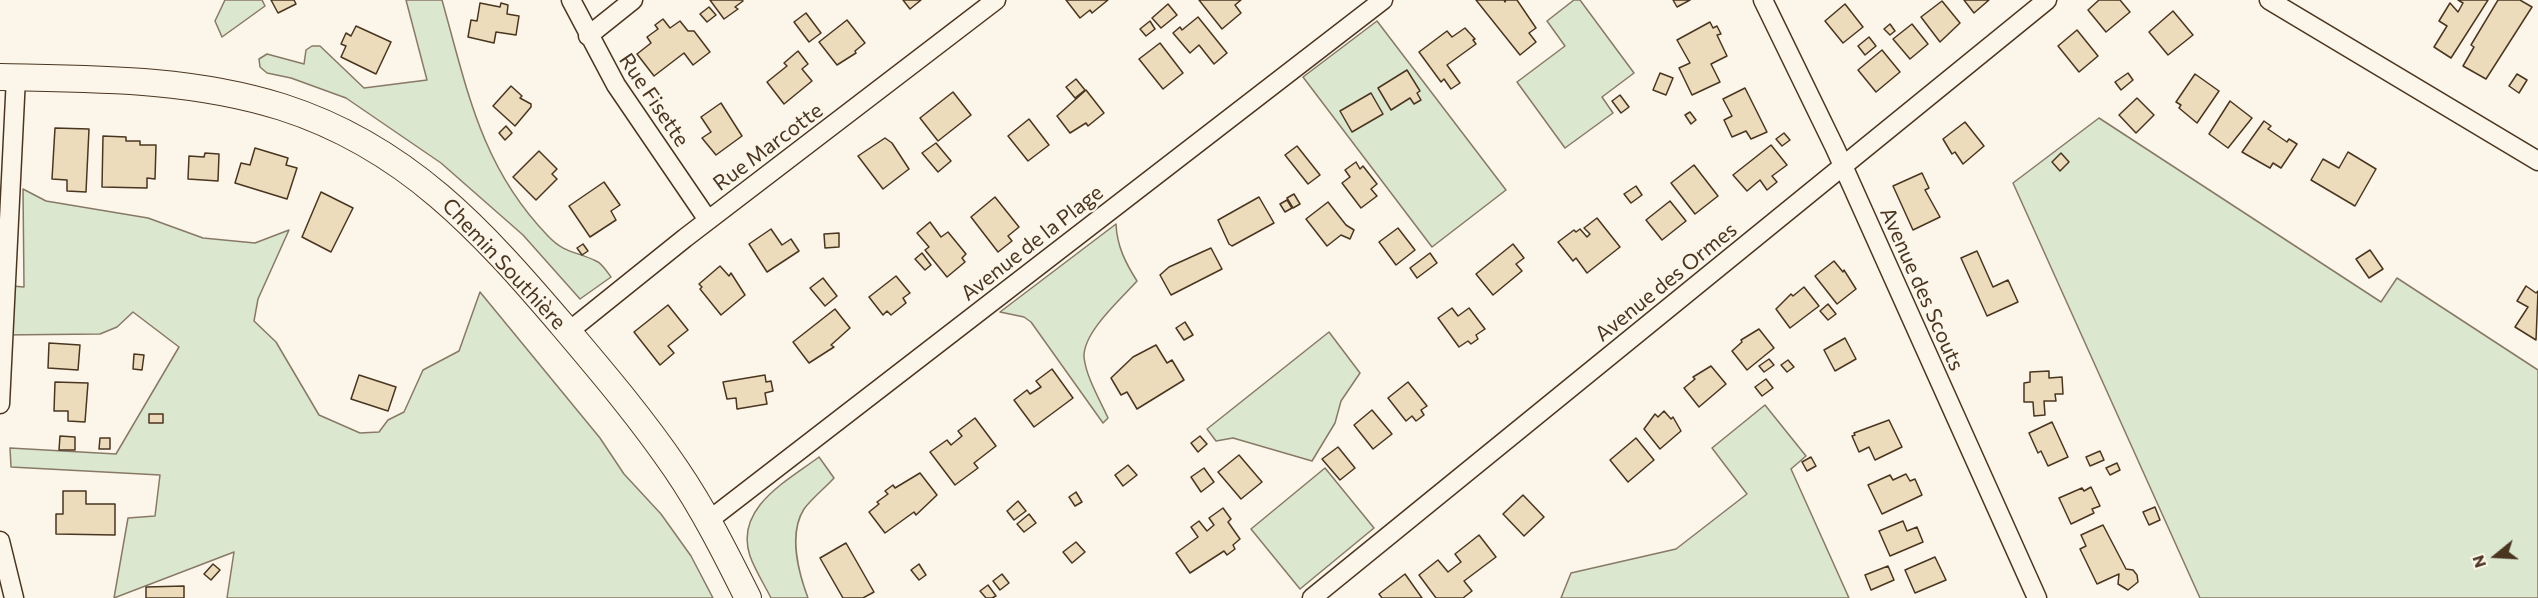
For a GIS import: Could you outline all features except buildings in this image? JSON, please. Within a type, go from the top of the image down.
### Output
[{"type":"street","name":"Rue Fisette","points":[[571,0],[588,36],[616,85],[708,220]]},
{"type":"street","points":[[588,36],[633,0]]},
{"type":"street","name":"Rue Marcotte","points":[[568,332],[708,220],[996,0]]},
{"type":"street","name":"Avenue de la Plage","points":[[708,521],[1383,0]]},
{"type":"street","name":"Avenue des Scouts","points":[[1763,0],[1806,83],[2037,598]]},
{"type":"street","name":"Avenue des Ormes","points":[[1312,598],[1844,168],[2047,0]]},
{"type":"street","points":[[2269,0],[2538,161]]},
{"type":"street","points":[[0,404],[8,77]]},
{"type":"street","name":"Chemin Southière","points":[[8,77],[100,79],[184,85],[252,98],[317,121],[379,152],[436,192],[487,239],[632,407],[677,470],[708,521],[748,598]]},
{"type":"street","points":[[0,541],[14,598]]},
{"type":"green space","points":[[225,0],[262,0],[265,6],[222,37],[215,21]]},
{"type":"green space","points":[[406,0],[442,0],[479,126],[507,183],[525,210],[554,242],[565,249],[598,262],[611,277],[580,299],[523,235],[441,163],[346,98],[291,78],[267,73],[260,67],[259,59],[267,54],[304,64],[306,50],[312,46],[320,46],[364,88],[427,80]]},
{"type":"green space","points":[[1574,0],[1580,0],[1634,73],[1602,97],[1613,113],[1565,148],[1517,82],[1565,46],[1547,21]]},
{"type":"green space","points":[[1377,21],[1506,190],[1432,247],[1303,77]]},
{"type":"green space","points":[[2099,118],[2381,302],[2397,278],[2538,370],[2538,598],[2200,598],[2013,183]]},
{"type":"green space","points":[[23,189],[46,201],[148,218],[203,238],[255,243],[289,230],[258,299],[254,321],[276,342],[319,415],[360,433],[379,432],[388,420],[404,412],[423,370],[459,351],[480,292],[600,438],[624,474],[661,514],[691,556],[713,598],[227,598],[234,552],[114,598],[128,518],[155,516],[160,475],[11,467],[10,448],[116,454],[179,347],[133,312],[117,327],[100,334],[0,335],[0,285],[24,287]]},
{"type":"green space","points":[[1116,224],[1122,254],[1137,281],[1104,316],[1085,347],[1087,372],[1108,418],[1103,423],[1031,322],[1024,317],[1000,312]]},
{"type":"green space","points":[[1329,332],[1360,373],[1341,401],[1335,423],[1312,461],[1233,438],[1216,441],[1207,429]]},
{"type":"green space","points":[[1765,405],[1806,456],[1791,469],[1849,598],[1561,598],[1571,573],[1676,549],[1747,494],[1712,448]]},
{"type":"green space","points":[[819,457],[834,478],[804,509],[799,519],[797,554],[808,598],[771,598],[750,556],[747,539],[750,524],[756,510],[766,498]]},
{"type":"green space","points":[[1325,468],[1374,528],[1300,589],[1251,529]]}]
